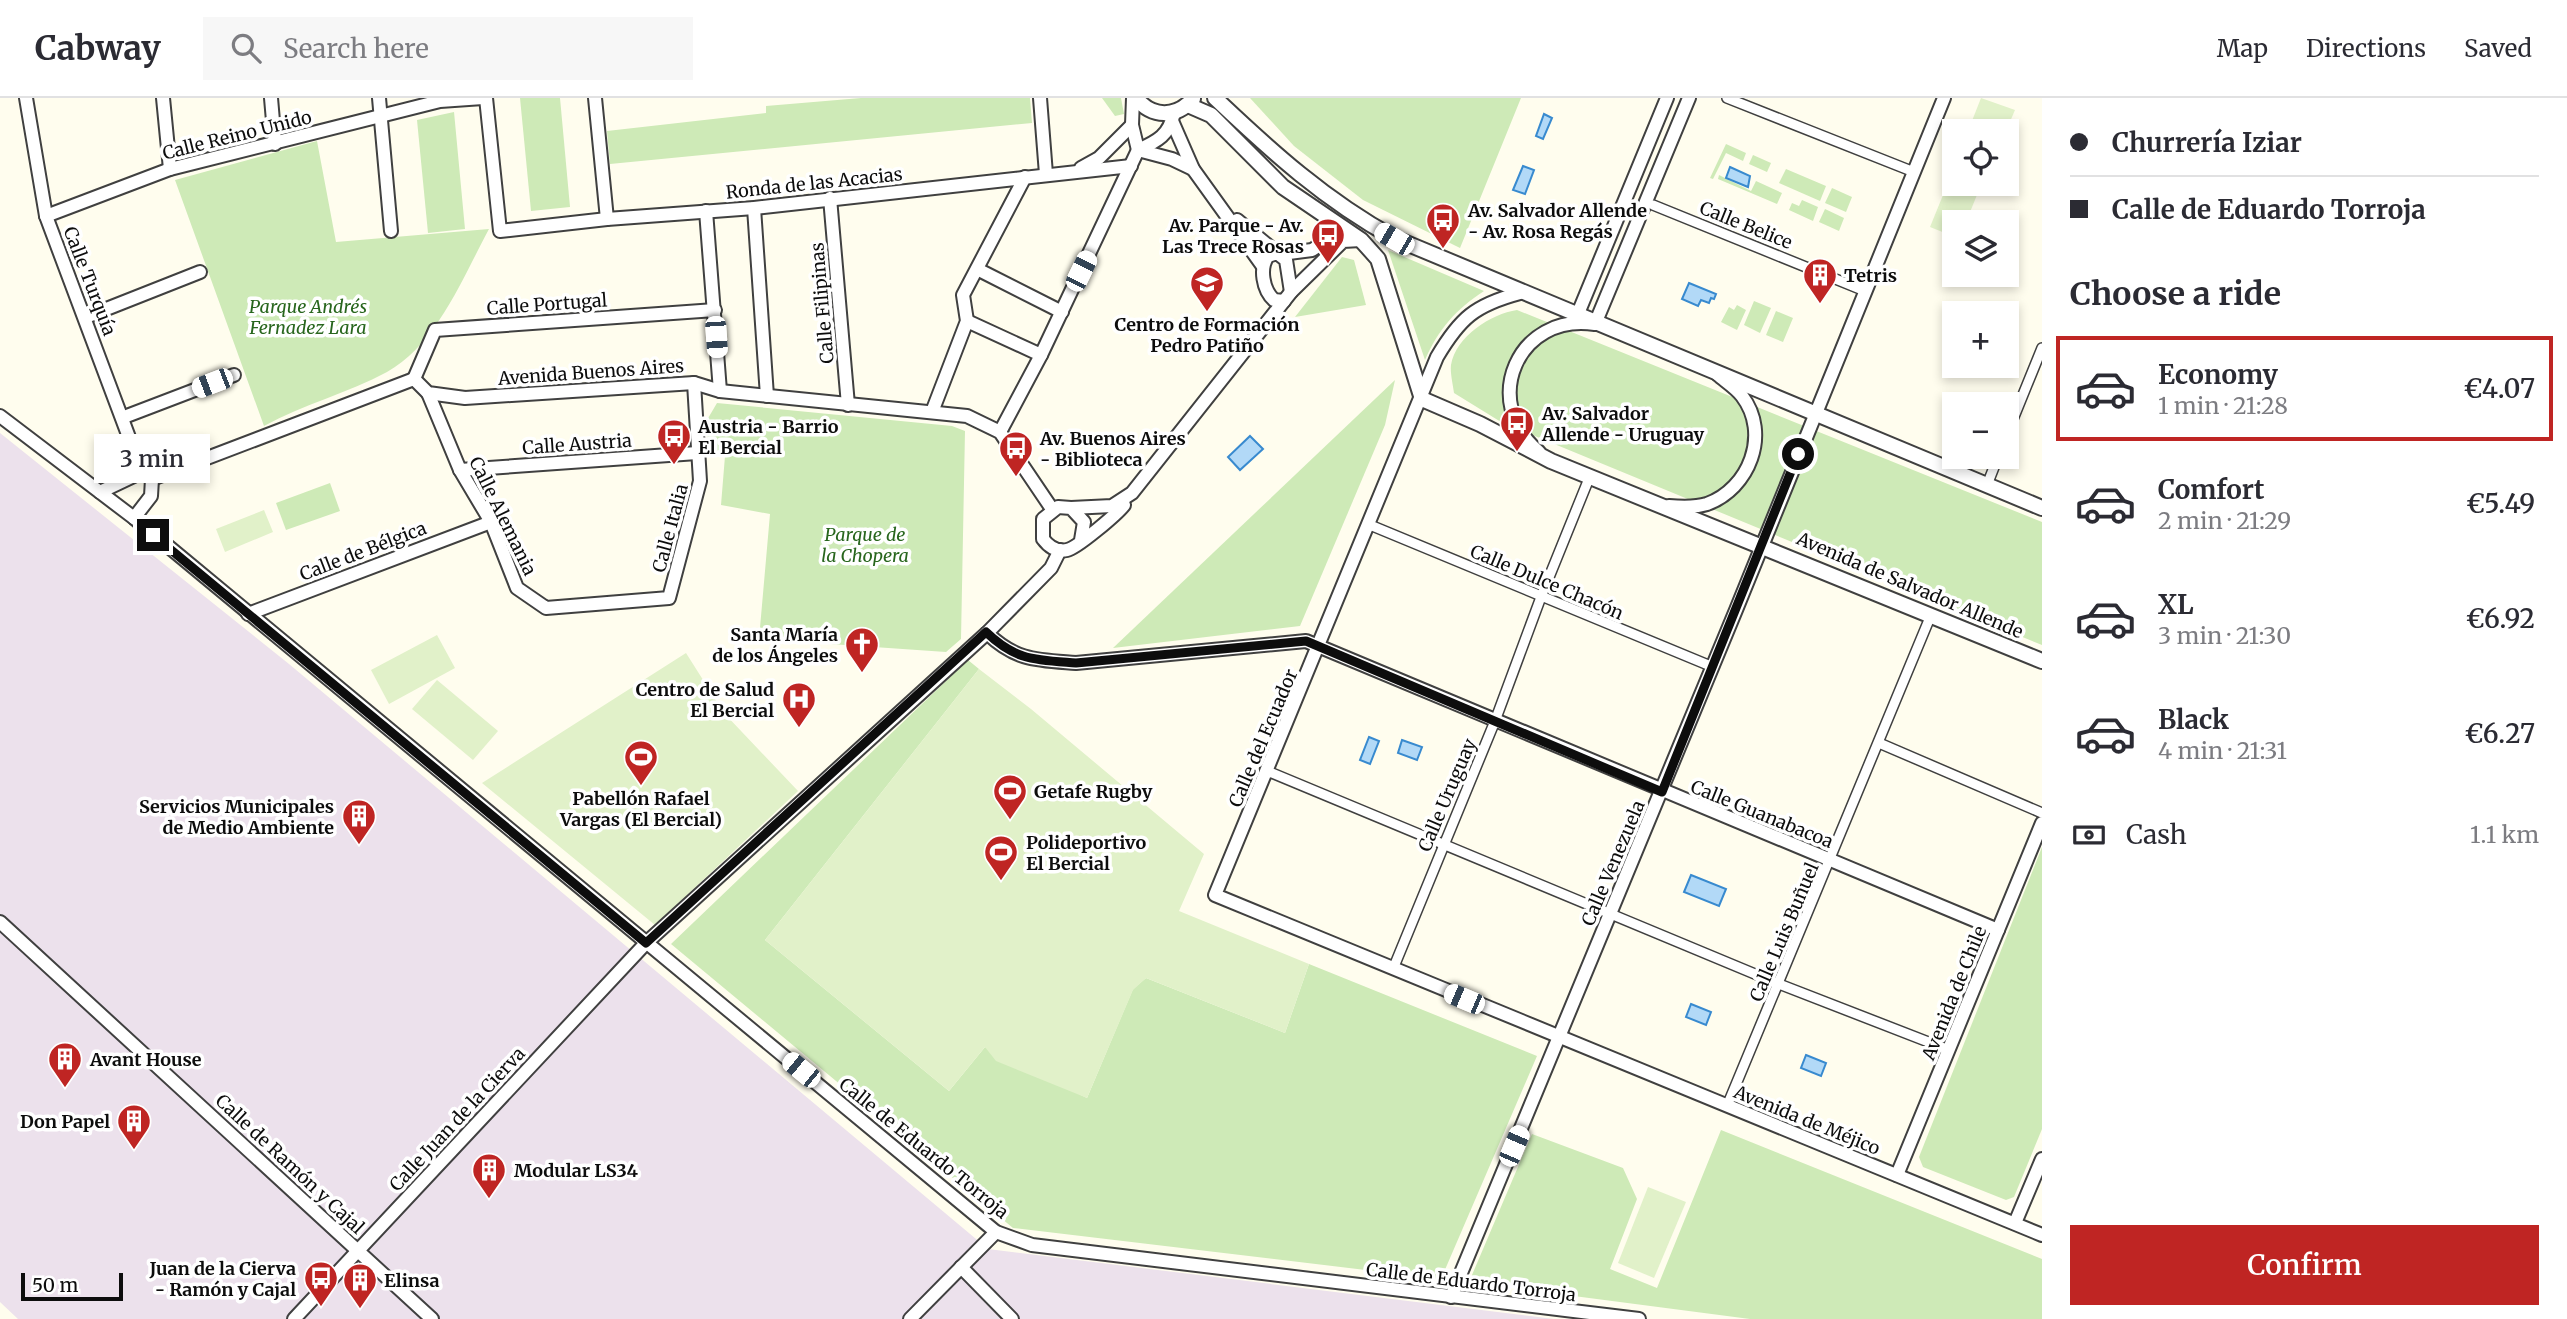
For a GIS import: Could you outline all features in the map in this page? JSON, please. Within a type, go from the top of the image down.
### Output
[{"type":"street","name":"Calle Turquía","points":[[26,98],[46,216],[147,475]]},
{"type":"street","points":[[163,98],[170,170]]},
{"type":"street","points":[[271,98],[275,144]]},
{"type":"street","points":[[379,98],[391,232]]},
{"type":"street","name":"Calle Reino Unido","points":[[46,216],[170,170],[381,117],[440,99],[485,98]]},
{"type":"street","name":"Ronda de las Acacias","points":[[485,98],[500,231],[607,219],[754,208],[1130,166]]},
{"type":"street","points":[[595,98],[607,219]]},
{"type":"street","points":[[1040,98],[1045,174]]},
{"type":"street","points":[[1134,98],[1150,111],[1173,117]]},
{"type":"street","points":[[1134,98],[1132,125],[1138,150]]},
{"type":"street","name":"Avenida de Salvador Allende","points":[[1215,98],[1303,179],[1353,215],[1394,239],[2042,508]]},
{"type":"street","points":[[1577,316],[1667,98]]},
{"type":"street","points":[[1595,324],[1689,98]]},
{"type":"street","points":[[1727,98],[1914,172]]},
{"type":"street","points":[[1762,545],[1944,98]]},
{"type":"street","points":[[1052,509],[1000,432],[1041,355],[1138,150],[1160,140],[1173,117],[1191,102],[1211,115],[1283,187],[1361,240],[1378,259],[1422,399]]},
{"type":"street","points":[[1173,117],[1194,169],[1225,209],[1262,265],[1268,309],[1256,339]]},
{"type":"street","points":[[1074,171],[1099,158],[1132,125]]},
{"type":"street","points":[[1138,150],[1172,159],[1194,169]]},
{"type":"street","points":[[932,412],[967,321],[964,295],[1026,177]]},
{"type":"street","name":"Calle Filipinas","points":[[830,198],[848,405]]},
{"type":"street","name":"Calle Belice","points":[[1653,205],[1865,290]]},
{"type":"street","points":[[754,208],[767,396]]},
{"type":"street","points":[[1225,209],[1279,254],[1290,272],[1287,296]]},
{"type":"street","points":[[706,211],[720,391]]},
{"type":"street","points":[[1262,265],[1268,256],[1312,250],[1329,239],[1333,223]]},
{"type":"street","points":[[1132,493],[1112,506],[1052,509],[1043,519],[1041,532],[1048,544],[1060,550],[1072,548],[1121,509],[1287,296],[1343,240],[1361,240]]},
{"type":"street","points":[[979,270],[1062,312]]},
{"type":"street","points":[[86,317],[200,272]]},
{"type":"street","name":"Calle del Ecuador","points":[[1215,895],[1319,649],[1437,357],[1456,326],[1489,302],[1520,293]]},
{"type":"street","points":[[1268,294],[1274,300],[1287,296]]},
{"type":"street","name":"Calle Portugal","points":[[414,379],[435,330],[715,310]]},
{"type":"street","points":[[967,321],[1041,355]]},
{"type":"street","name":"Avenida de Salvador Allende","points":[[1550,461],[1530,444],[1516,422],[1509,395],[1514,368],[1527,346],[1544,332],[1569,323],[1595,324]]},
{"type":"street","points":[[2019,408],[2039,366],[2042,348]]},
{"type":"street","points":[[124,417],[234,374]]},
{"type":"street","name":"Avenida de Salvador Allende","points":[[1669,506],[1702,505],[1723,496],[1736,486],[1753,457],[1756,441],[1754,422],[1743,397],[1717,374]]},
{"type":"street","points":[[0,415],[100,492],[414,379],[428,393]]},
{"type":"street","name":"Avenida Buenos Aires","points":[[428,393],[464,398],[694,383],[720,391],[967,416],[1000,432]]},
{"type":"street","name":"Calle Italia","points":[[669,598],[700,481],[694,383]]},
{"type":"street","name":"Calle Alemania","points":[[428,393],[460,470],[491,522],[517,588],[546,608],[669,598]]},
{"type":"street","name":"Avenida de Salvador Allende","points":[[1422,399],[1480,424],[1550,461],[1669,506],[2042,662]]},
{"type":"street","name":"Calle Austria","points":[[460,470],[697,453]]},
{"type":"street","points":[[1987,485],[1993,469]]},
{"type":"street","points":[[134,519],[150,496],[147,475]]},
{"type":"street","name":"Calle Uruguay","points":[[1393,969],[1495,721],[1590,475]]},
{"type":"street","name":"Calle de Eduardo Torroja","points":[[100,492],[996,1231],[1032,1245],[1639,1319]]},
{"type":"street","points":[[1071,508],[1084,522],[1081,540]]},
{"type":"street","name":"Calle de Bélgica","points":[[248,614],[491,522]]},
{"type":"street","name":"Calle Dulce Chacón","points":[[1370,525],[1713,667]]},
{"type":"street","name":"Calle Venezuela","points":[[1451,1297],[1762,545]]},
{"type":"street","name":"Calle Juan de la Cierva","points":[[293,1319],[646,943],[986,632],[1051,568],[1060,550]]},
{"type":"street","name":"Calle Luis Buñuel","points":[[1727,1106],[1931,615]]},
{"type":"street","name":"Calle Guanabacoa","points":[[986,632],[1009,653],[1076,663],[1306,641],[1319,649],[1998,930]]},
{"type":"street","points":[[1879,743],[2042,813]]},
{"type":"street","points":[[1268,771],[1779,984],[1949,1050]]},
{"type":"street","name":"Avenida de Chile","points":[[1897,1175],[2042,823]]},
{"type":"street","name":"Avenida de Méjico","points":[[1215,895],[2042,1235]]},
{"type":"street","name":"Calle de Ramón y Cajal","points":[[0,922],[432,1319]]},
{"type":"street","points":[[2015,1223],[2042,1159]]},
{"type":"street","points":[[910,1319],[996,1231]]},
{"type":"street","points":[[961,1267],[1012,1319]]},
{"type":"shaded area","points":[[0,433],[289,664],[988,1249],[1554,1319],[18,1319],[0,1302]]},
{"type":"green space","points":[[520,98],[560,98],[570,207],[531,211]]},
{"type":"green space","points":[[861,98],[1030,98],[1032,123],[610,164],[607,131],[766,113],[766,106]]},
{"type":"green space","points":[[1102,98],[1121,98],[1124,114],[1115,116]]},
{"type":"green space","points":[[1250,98],[1521,98],[1460,248],[1363,200],[1294,146]]},
{"type":"green space","points":[[1981,98],[2015,110],[2011,119],[1973,119]]},
{"type":"green space","points":[[454,112],[465,229],[428,233],[417,120]]},
{"type":"green space","name":"Parque Andrés Fernadez Lara","points":[[317,141],[336,242],[489,229],[447,308],[420,345],[405,360],[387,372],[264,426],[175,180]]},
{"type":"green space","points":[[1726,144],[1746,153],[1743,161],[1726,153],[1713,179],[1710,178]]},
{"type":"green space","points":[[1753,155],[1771,163],[1767,172],[1749,164]]},
{"type":"green space","points":[[1786,169],[1826,186],[1820,201],[1779,183]]},
{"type":"green space","points":[[1719,175],[1751,191],[1756,181],[1782,193],[1777,204],[1718,179]]},
{"type":"green space","points":[[1832,188],[1852,197],[1846,212],[1825,203]]},
{"type":"green space","points":[[1943,196],[1977,196],[1971,210],[1942,210],[1942,232],[1930,227]]},
{"type":"green space","points":[[1802,200],[1818,207],[1813,221],[1789,210],[1792,203],[1799,206]]},
{"type":"green space","points":[[1825,209],[1844,218],[1839,231],[1819,222]]},
{"type":"green space","points":[[1388,250],[1484,291],[1449,321],[1425,360]]},
{"type":"green space","points":[[1342,257],[1354,260],[1366,305],[1295,317]]},
{"type":"green space","points":[[1754,301],[1771,308],[1760,333],[1744,325]]},
{"type":"green space","points":[[1737,305],[1746,310],[1737,330],[1721,322],[1729,307],[1734,310]]},
{"type":"green space","points":[[1517,310],[2042,522],[2042,645],[1501,422],[1454,393],[1451,365],[1460,345],[1476,328],[1496,316]]},
{"type":"green space","points":[[1776,311],[1793,318],[1783,342],[1766,335]]},
{"type":"green space","points":[[1395,380],[1385,425],[1300,626],[1113,648]]},
{"type":"green space","name":"Parque de la Chopera","points":[[717,403],[952,426],[965,431],[961,639],[946,652],[759,639],[770,514],[721,505],[725,456],[708,454],[707,420]]},
{"type":"green space","points":[[330,483],[340,511],[286,530],[276,503]]},
{"type":"green space","points":[[264,510],[273,532],[225,552],[216,529]]},
{"type":"green space","points":[[437,635],[455,668],[389,704],[371,670]]},
{"type":"green space","name":"Pabellón Rafael Vargas (El Bercial)","points":[[686,653],[724,713],[798,791],[655,925],[482,783]]},
{"type":"green space","points":[[968,660],[979,669],[765,940],[949,1091],[985,1047],[1087,1098],[1133,989],[1146,978],[1285,1033],[1309,964],[1537,1056],[1441,1279],[1013,1228],[671,944]]},
{"type":"green space","name":"Polideportivo El Bercial","points":[[979,669],[1031,709],[1204,854],[1179,911],[1309,964],[1285,1033],[1146,978],[1133,990],[1087,1098],[996,1061],[985,1047],[949,1091],[765,940]]},
{"type":"green space","points":[[437,680],[498,731],[473,760],[412,709]]},
{"type":"green space","points":[[2042,847],[2042,1129],[2014,1197],[2006,1200],[1923,1167],[1919,1157]]},
{"type":"green space","points":[[1721,1130],[2042,1259],[2042,1319],[1750,1319],[1474,1283],[1472,1275],[1532,1134],[1623,1168],[1637,1199],[1610,1269],[1657,1288]]},
{"type":"green space","points":[[1648,1187],[1686,1202],[1654,1278],[1618,1263]]},
{"type":"water","points":[[1544,114],[1552,118],[1543,139],[1536,136]]},
{"type":"water","points":[[1523,166],[1534,170],[1525,194],[1513,190]]},
{"type":"water","points":[[1730,167],[1750,176],[1748,187],[1726,178]]},
{"type":"water","points":[[1689,283],[1716,294],[1714,299],[1711,298],[1709,303],[1701,300],[1698,306],[1682,299]]},
{"type":"water","points":[[1250,436],[1263,449],[1240,470],[1228,457]]},
{"type":"water","points":[[1369,737],[1379,741],[1370,764],[1360,760]]},
{"type":"water","points":[[1402,740],[1422,747],[1417,760],[1398,753]]},
{"type":"water","points":[[1691,875],[1726,889],[1719,906],[1684,892]]},
{"type":"water","points":[[1691,1004],[1711,1012],[1706,1025],[1686,1017]]},
{"type":"water","points":[[1806,1055],[1826,1063],[1821,1076],[1801,1068]]},
{"type":"place","name":"Av. Salvador Allende - Av. Rosa Regás","points":[[1443,250]]},
{"type":"place","name":"Av. Parque - Av. Las Trece Rosas","points":[[1328,265]]},
{"type":"place","name":"Tetris","points":[[1820,305]]},
{"type":"place","name":"Centro de Formación Pedro Patiño","points":[[1207,313]]},
{"type":"place","name":"Av. Salvador Allende - Uruguay","points":[[1517,453]]},
{"type":"place","name":"Austria - Barrio El Bercial","points":[[674,466]]},
{"type":"place","name":"Av. Buenos Aires - Biblioteca","points":[[1016,478]]},
{"type":"place","name":"Santa María de los Ángeles","points":[[862,674]]},
{"type":"place","name":"Centro de Salud El Bercial","points":[[799,729]]},
{"type":"place","name":"Pabellón Rafael Vargas (El Bercial)","points":[[641,787]]},
{"type":"place","name":"Getafe Rugby","points":[[1010,821]]},
{"type":"place","name":"Servicios Municipales de Medio Ambiente","points":[[359,846]]},
{"type":"place","name":"Polideportivo El Bercial","points":[[1001,882]]},
{"type":"place","name":"Avant House","points":[[65,1089]]},
{"type":"place","name":"Don Papel","points":[[134,1151]]},
{"type":"place","name":"Modular LS34","points":[[489,1200]]},
{"type":"place","name":"Juan de la Cierva - Ramón y Cajal","points":[[321,1308]]},
{"type":"place","name":"Elinsa","points":[[360,1310]]},
{"type":"route","points":[[153,535],[646,943],[986,632],[1009,653],[1076,663],[1306,641],[1319,649],[1662,792],[1798,454]]}]
